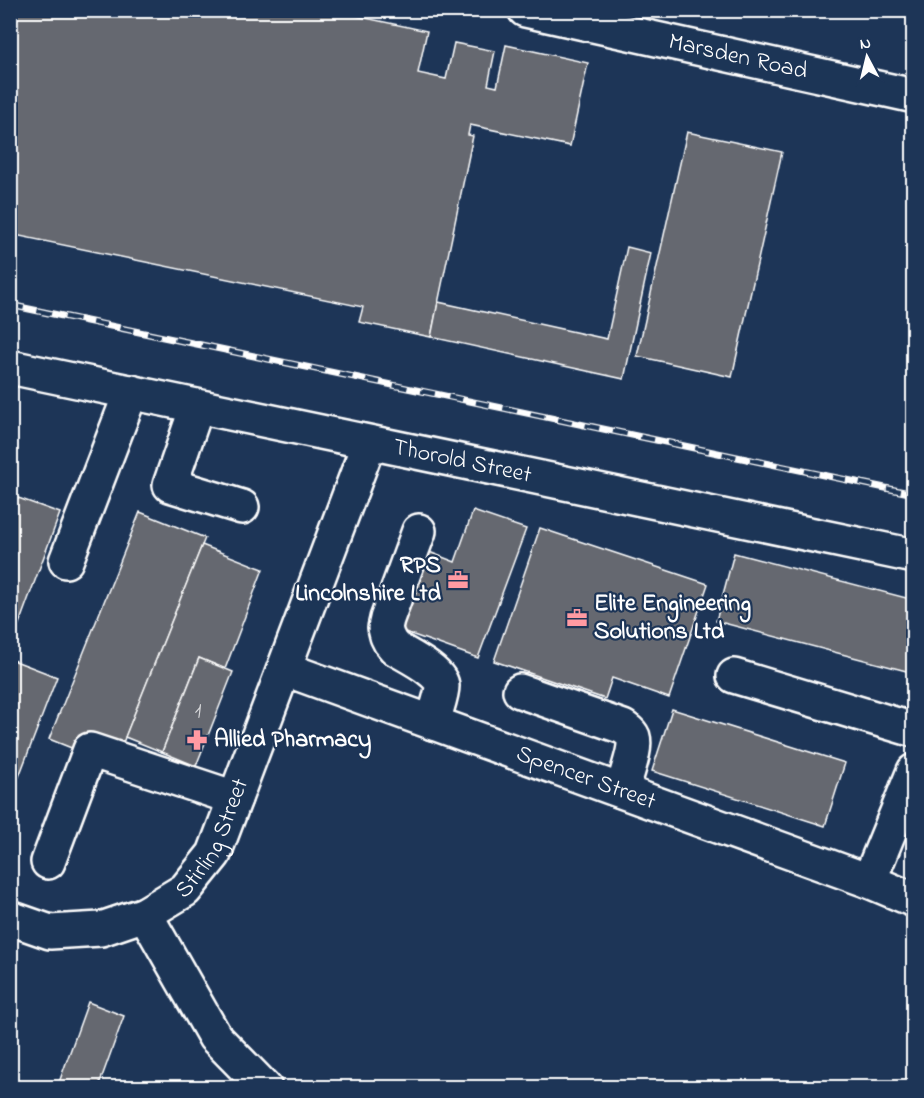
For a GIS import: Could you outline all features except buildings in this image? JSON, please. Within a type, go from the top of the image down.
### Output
[{"type":"street","name":"Marsden Road","points":[[525,10],[914,96]]},
{"type":"street","name":"Thorold Street","points":[[10,367],[914,556]]},
{"type":"street","points":[[66,561],[131,392]]},
{"type":"street","points":[[196,407],[170,485],[242,507]]},
{"type":"street","name":"Stirling Street","points":[[10,918],[50,932],[100,928],[145,914],[185,890],[214,854],[369,443]]},
{"type":"street","points":[[419,531],[390,608],[385,628],[395,648],[436,674],[441,680],[442,686],[433,723]]},
{"type":"street","name":"Spencer Street","points":[[285,669],[889,889]]},
{"type":"street","points":[[734,676],[914,730]]},
{"type":"street","points":[[520,691],[629,731],[634,746],[622,791]]},
{"type":"street","points":[[48,862],[90,750],[235,798]]},
{"type":"street","points":[[889,889],[914,771]]},
{"type":"street","points":[[145,914],[216,1038],[265,1088]]},
{"type":"railway","points":[[10,305],[914,494]]},
{"type":"place","name":"RPS Lincolnshire Ltd","points":[[458,580]]},
{"type":"place","name":"Elite Engineering Solutions Ltd","points":[[577,618]]},
{"type":"place","name":"Allied Pharmacy","points":[[197,740]]}]
